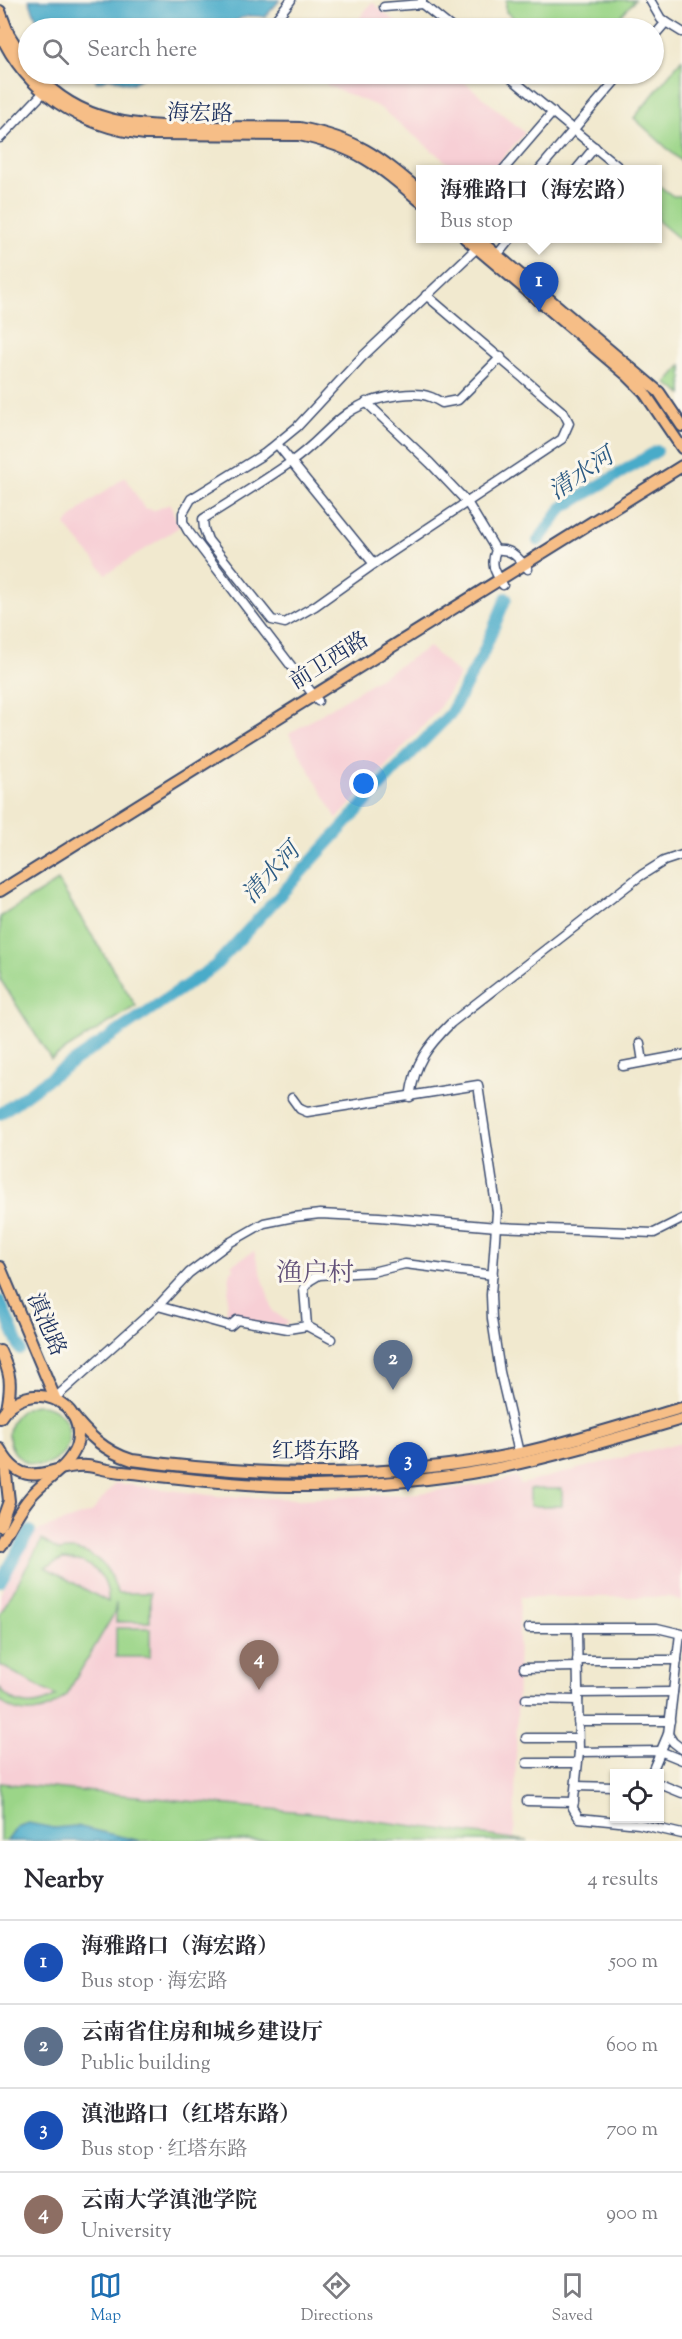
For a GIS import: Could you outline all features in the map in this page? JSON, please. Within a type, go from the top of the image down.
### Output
[{"type":"main road","points":[[0,11],[9,35],[18,49]]},
{"type":"main road","name":"海宏路","points":[[0,33],[18,63]]},
{"type":"main road","name":"海宏路","points":[[39,84],[61,106],[88,120],[128,132],[299,135],[321,139],[359,153],[416,198]]},
{"type":"main road","name":"海宏路","points":[[42,84],[46,91],[91,113],[129,124],[300,128],[322,132],[362,147],[384,160],[416,188]]},
{"type":"main road","points":[[478,243],[497,255],[659,392],[682,426]]},
{"type":"main road","points":[[478,243],[644,392],[682,448]]},
{"type":"main road","name":"前卫西路","points":[[0,898],[56,860],[682,466]]},
{"type":"main road","name":"前卫西路","points":[[526,566],[682,474]]},
{"type":"main road","name":"前卫西路","points":[[0,891],[56,860]]},
{"type":"main road","name":"滇池路","points":[[0,1267],[55,1398]]},
{"type":"main road","points":[[0,1351],[9,1371],[11,1384],[3,1414]]},
{"type":"main road","points":[[3,1414],[15,1401],[33,1395],[55,1398]]},
{"type":"main road","name":"红塔东路","points":[[55,1398],[92,1439],[122,1457],[187,1467],[258,1473],[359,1473],[430,1467],[519,1453],[563,1443],[682,1408]]},
{"type":"main road","points":[[0,1546],[30,1497],[70,1458],[76,1446],[77,1429],[70,1412]]},
{"type":"main road","name":"红塔东路","points":[[3,1462],[32,1475],[44,1475],[58,1469],[86,1466],[254,1484],[315,1486],[385,1482],[492,1469],[682,1419]]},
{"type":"main road","points":[[0,1526],[9,1502],[3,1462]]},
{"type":"street","points":[[278,18],[291,0]]},
{"type":"street","points":[[650,0],[663,18]]},
{"type":"street","points":[[384,7],[422,2],[440,18]]},
{"type":"street","points":[[664,19],[682,32]]},
{"type":"street","points":[[518,84],[616,165]]},
{"type":"street","points":[[543,165],[612,84]]},
{"type":"street","points":[[0,138],[46,91]]},
{"type":"street","points":[[507,165],[553,112]]},
{"type":"street","points":[[580,165],[595,147]]},
{"type":"street","points":[[316,698],[188,531],[183,522],[183,513],[191,499],[277,444],[297,427],[362,357],[478,243]]},
{"type":"street","points":[[497,255],[507,243]]},
{"type":"street","points":[[426,295],[501,357],[564,413],[569,423],[562,440],[374,564],[315,606],[285,623],[272,620],[208,540],[203,519],[291,463],[343,415],[366,402],[415,393],[431,396],[442,403],[458,400],[501,357]]},
{"type":"street","points":[[366,402],[467,502],[496,550]]},
{"type":"street","points":[[277,444],[374,564]]},
{"type":"street","points":[[496,550],[512,551],[526,566]]},
{"type":"street","points":[[496,550],[492,559],[493,570],[501,582]]},
{"type":"street","points":[[410,1097],[412,1082],[420,1060],[432,1042],[451,1023],[640,876],[664,861],[682,855]]},
{"type":"street","points":[[640,1043],[643,1062]]},
{"type":"street","points":[[623,1066],[682,1055]]},
{"type":"street","points":[[292,1098],[300,1109],[307,1112],[478,1085],[498,1212],[492,1319],[500,1372],[519,1453]]},
{"type":"street","points":[[55,1398],[158,1306],[189,1273],[229,1243],[264,1223],[294,1216],[320,1214],[379,1216],[497,1227],[654,1233],[682,1219]]},
{"type":"street","points":[[307,1326],[304,1289],[309,1281],[319,1275],[372,1272],[405,1264],[493,1275]]},
{"type":"street","points":[[158,1306],[230,1326],[237,1320],[288,1329],[307,1326],[331,1339]]},
{"type":"street","points":[[529,1628],[657,1628],[681,1634],[677,1660],[679,1671],[673,1692],[668,1734],[653,1769]]},
{"type":"street","points":[[577,1628],[579,1752],[573,1808],[579,1818],[610,1820]]},
{"type":"street","points":[[524,1668],[577,1663],[677,1660]]},
{"type":"street","points":[[526,1700],[673,1692]]},
{"type":"street","points":[[672,1705],[682,1710]]},
{"type":"street","points":[[578,1721],[670,1721]]},
{"type":"street","points":[[668,1734],[673,1742],[682,1749]]},
{"type":"street","points":[[526,1738],[578,1738]]},
{"type":"street","points":[[579,1752],[660,1751],[682,1760]]},
{"type":"street","points":[[527,1763],[578,1763]]},
{"type":"street","points":[[576,1786],[610,1787]]},
{"type":"street","points":[[664,1786],[682,1793]]},
{"type":"street","points":[[527,1801],[574,1802]]},
{"type":"street","points":[[646,1823],[682,1834]]},
{"type":"shaded area","points":[[372,2],[391,18],[360,18]]},
{"type":"shaded area","points":[[467,84],[525,133],[497,165],[450,165],[379,107],[326,85]]},
{"type":"shaded area","points":[[125,477],[144,508],[155,510],[170,504],[179,527],[106,574],[65,525],[84,506]]},
{"type":"shaded area","points":[[429,647],[460,675],[437,711],[337,819],[289,734]]},
{"type":"shaded area","points":[[254,1251],[273,1311],[289,1323],[281,1326],[226,1317],[230,1272],[234,1269],[231,1265]]},
{"type":"shaded area","points":[[674,1444],[682,1444],[682,1602],[669,1597],[520,1597],[514,1839],[323,1814],[0,1783],[0,1594],[36,1531],[92,1512],[115,1483],[218,1496],[299,1499],[420,1493],[479,1485],[516,1477],[521,1484]]},
{"type":"green space","points":[[506,0],[635,0],[619,18],[514,18],[506,12]]},
{"type":"green space","points":[[682,59],[682,162],[634,118],[664,84]]},
{"type":"green space","points":[[662,188],[673,196],[682,196],[682,241],[662,224]]},
{"type":"green space","points":[[682,365],[682,394],[666,383]]},
{"type":"green space","points":[[58,881],[136,1006],[51,1059],[0,979],[0,917]]},
{"type":"green space","points":[[39,1405],[60,1414],[69,1435],[60,1456],[39,1465],[18,1456],[9,1435],[18,1414]]},
{"type":"green space","points":[[530,1489],[562,1489],[562,1506],[530,1506]]},
{"type":"green space","points":[[42,1540],[59,1551],[80,1551],[97,1559],[109,1573],[117,1593],[150,1593],[150,1622],[116,1622],[116,1603],[114,1614],[66,1695],[51,1706],[34,1712],[17,1710],[0,1701],[0,1688],[12,1699],[26,1704],[41,1703],[56,1696],[0,1665],[0,1614]],"holes":[[[63,1559],[89,1565],[96,1570],[105,1584],[108,1602],[45,1567]]]},
{"type":"green space","points":[[116,1628],[150,1628],[150,1657],[116,1657]]},
{"type":"green space","points":[[0,1783],[323,1814],[528,1841],[0,1841]]},
{"type":"water","points":[[29,0],[280,0],[265,17],[36,18]]},
{"type":"water","points":[[28,1823],[54,1828],[76,1826],[140,1841],[7,1841],[17,1827]]},
{"type":"waterway","name":"清水河","points":[[538,541],[562,508],[657,451]]},
{"type":"waterway","name":"清水河","points":[[0,1114],[215,966],[396,769],[450,714],[481,658],[506,598]]},
{"type":"waterway","points":[[0,1301],[20,1349]]},
{"type":"waterway","points":[[0,1582],[30,1531]]},
{"type":"place","name":"海雅路口（海宏路）","points":[[539,312]]},
{"type":"place","name":"云南省住房和城乡建设厅","points":[[393,1390]]},
{"type":"place","name":"滇池路口（红塔东路）","points":[[408,1492]]},
{"type":"place","name":"云南大学滇池学院","points":[[259,1690]]},
{"type":"district","name":"渔户村","points":[[315,1274]]}]
